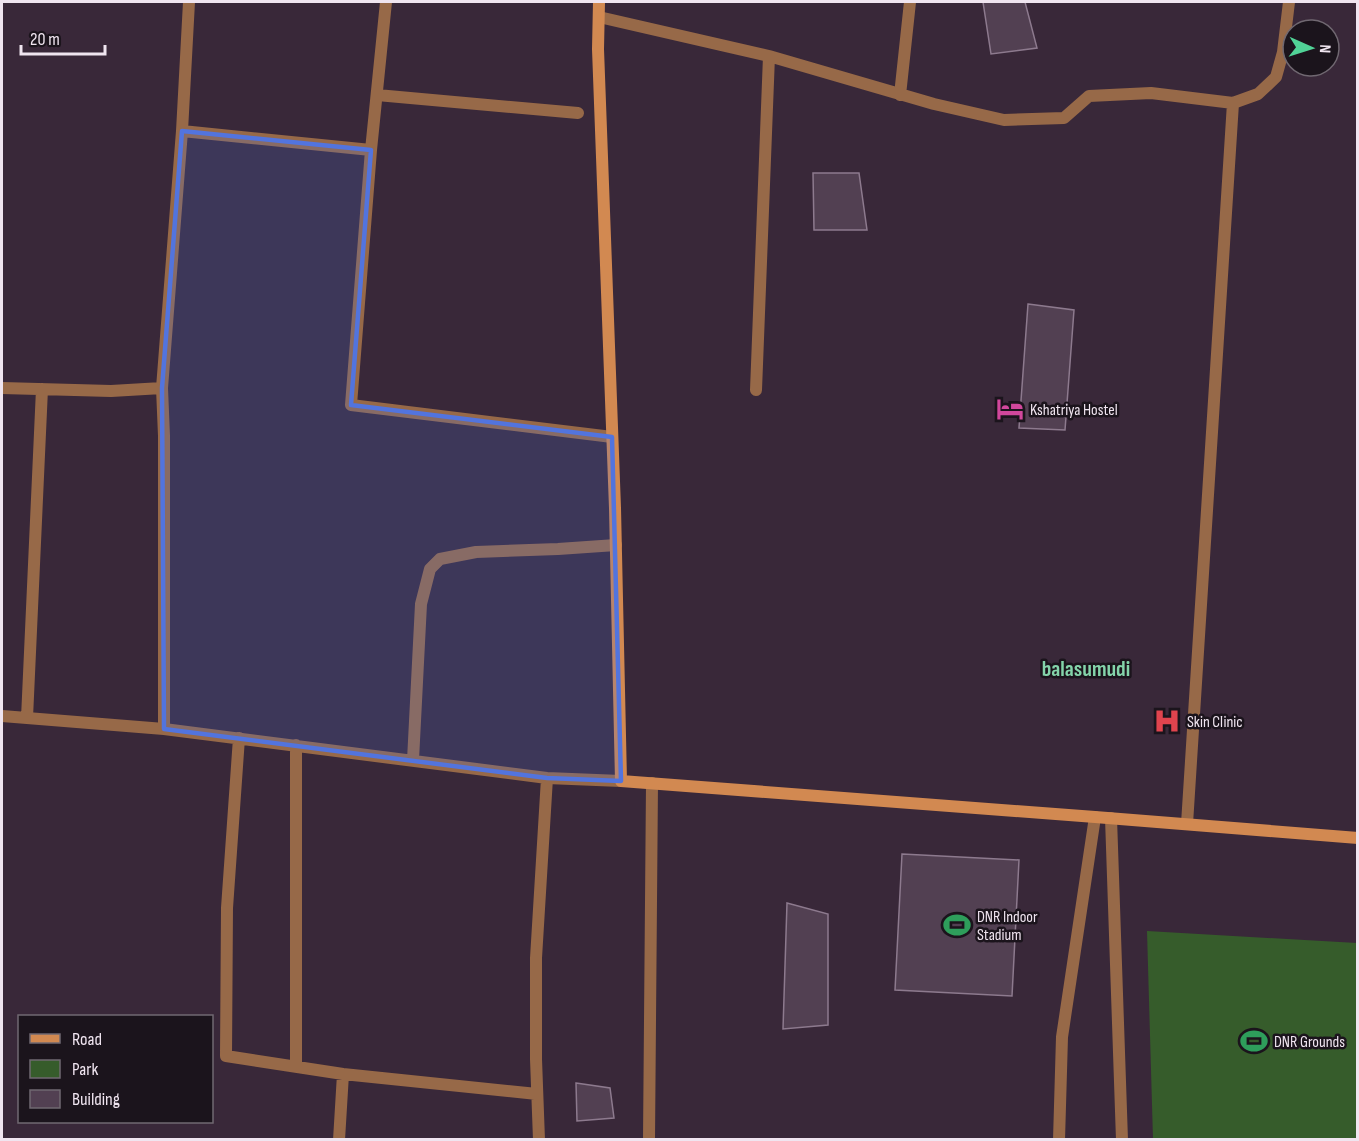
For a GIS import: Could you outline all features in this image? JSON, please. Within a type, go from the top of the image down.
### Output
[{"type":"street","points":[[164,729],[162,388],[182,131],[189,2]]},
{"type":"street","points":[[386,2],[371,150],[351,405],[612,437]]},
{"type":"street","points":[[600,2],[598,49],[616,545],[621,781]]},
{"type":"street","points":[[900,94],[910,2]]},
{"type":"street","points":[[599,17],[768,56],[934,104],[1004,120],[1064,117],[1089,96],[1151,93],[1233,104],[1258,94],[1276,77],[1283,52],[1288,2]]},
{"type":"street","points":[[756,390],[768,56]]},
{"type":"street","points":[[377,94],[579,113]]},
{"type":"street","points":[[1187,824],[1233,104]]},
{"type":"street","points":[[182,131],[371,150]]},
{"type":"street","points":[[2,388],[111,391],[162,388]]},
{"type":"street","points":[[27,718],[42,389]]},
{"type":"street","points":[[413,760],[421,604],[430,569],[440,560],[476,552],[616,545]]},
{"type":"street","points":[[2,716],[164,729],[547,778],[652,783],[1358,838]]},
{"type":"street","points":[[239,738],[227,908],[226,1056],[343,1074],[537,1094]]},
{"type":"street","points":[[296,745],[296,1066]]},
{"type":"street","points":[[539,1140],[536,958],[547,778]]},
{"type":"street","points":[[649,1140],[652,783]]},
{"type":"street","points":[[1059,1140],[1062,1037],[1095,817]]},
{"type":"street","points":[[1112,818],[1122,1140]]},
{"type":"street","points":[[339,1140],[343,1074]]},
{"type":"highlighted area","points":[[182,131],[371,150],[351,405],[612,437],[621,781],[547,778],[164,729],[162,388]]},
{"type":"green space","name":"DNR Grounds","points":[[1147,931],[1357,943],[1357,1139],[1153,1139]]},
{"type":"building","points":[[983,2],[1025,2],[1037,48],[991,54]]},
{"type":"building","points":[[813,173],[859,173],[867,230],[814,230]]},
{"type":"building","points":[[1028,304],[1074,310],[1065,430],[1019,428]]},
{"type":"building","name":"DNR Indoor Stadium","points":[[902,854],[1019,860],[1012,996],[895,990]]},
{"type":"building","points":[[787,903],[828,914],[828,1025],[783,1029]]},
{"type":"building","points":[[576,1083],[610,1088],[614,1118],[577,1121]]},
{"type":"place","name":"Kshatriya Hostel","points":[[1010,409]]},
{"type":"place","name":"Skin Clinic","points":[[1167,721]]},
{"type":"place","name":"DNR Indoor Stadium","points":[[957,925]]},
{"type":"place","name":"DNR Grounds","points":[[1254,1041]]},
{"type":"district","name":"balasumudi","points":[[1086,668]]}]
